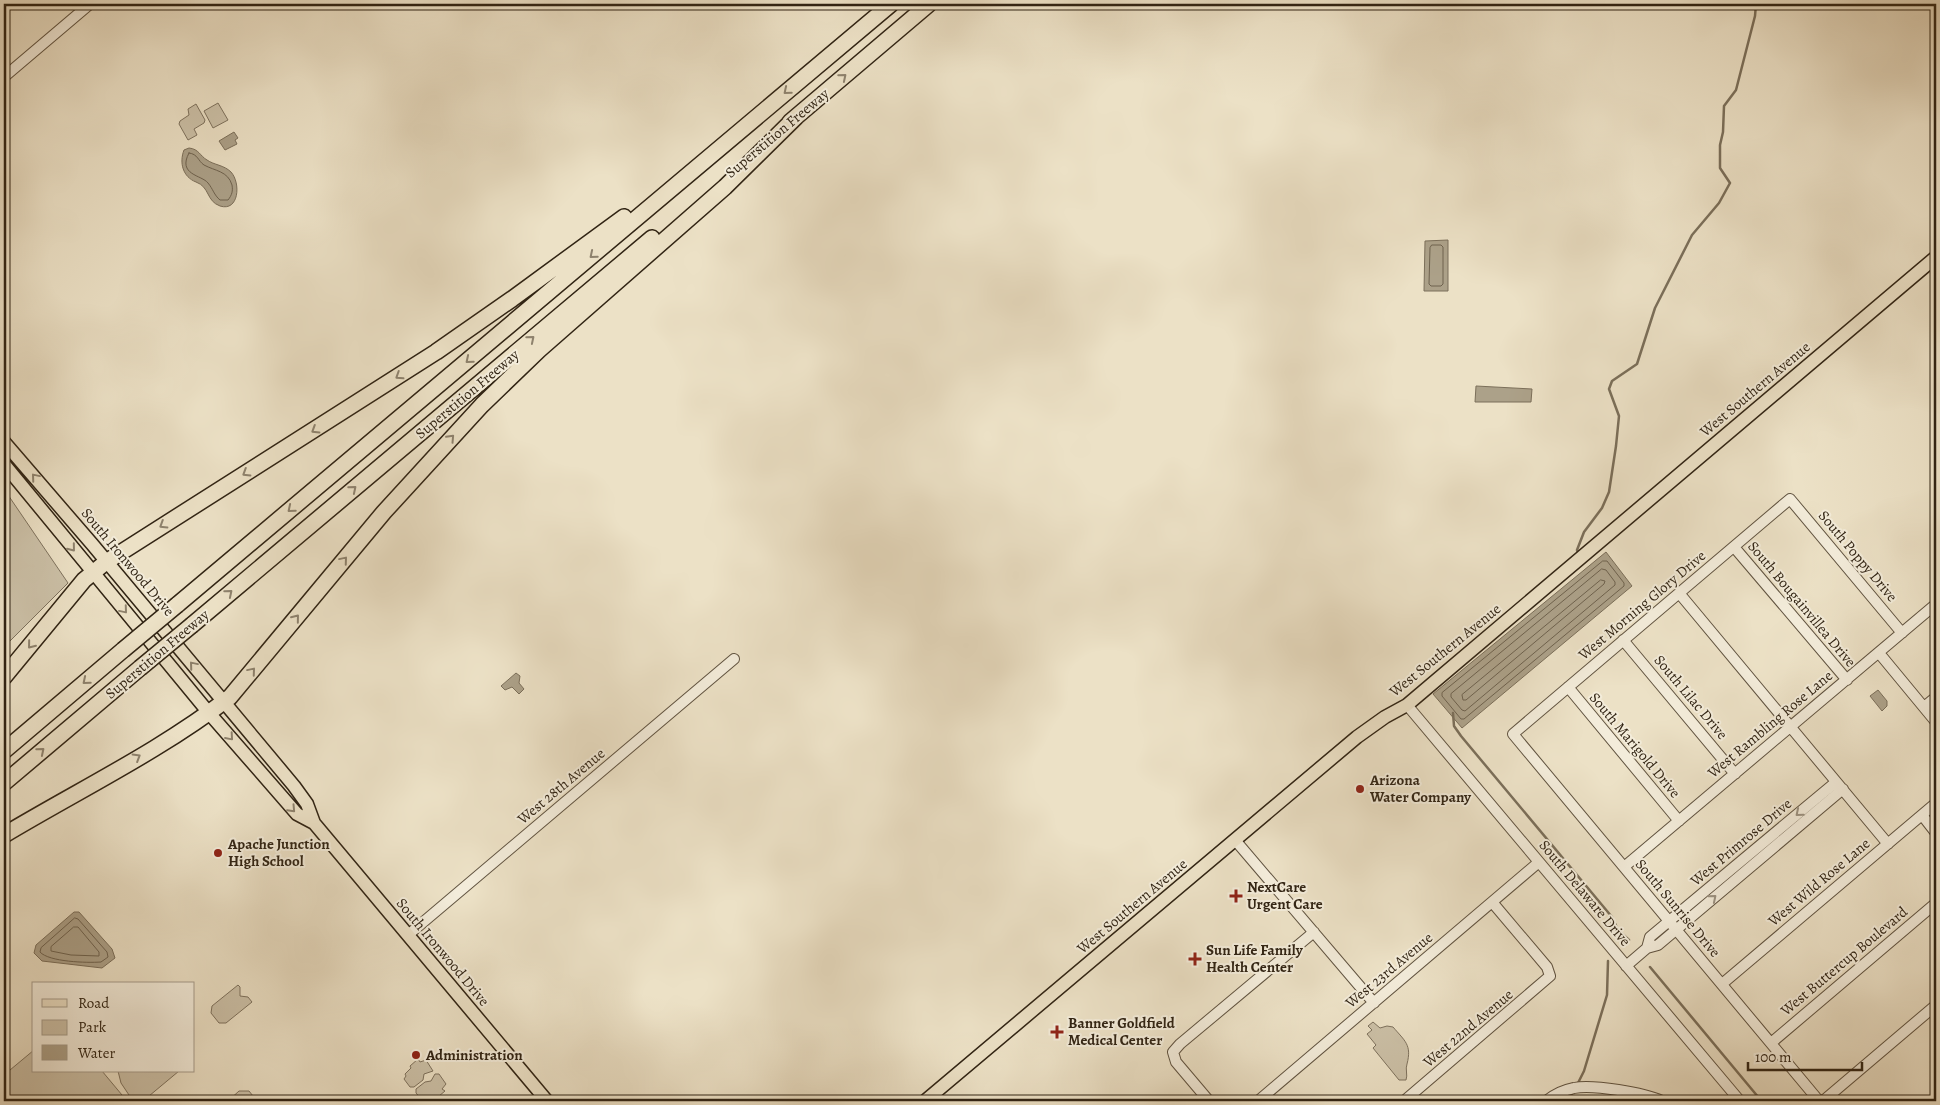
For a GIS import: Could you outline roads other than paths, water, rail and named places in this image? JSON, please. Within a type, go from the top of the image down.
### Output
[{"type":"highway","name":"Superstition Freeway","points":[[4,751],[892,4]]},
{"type":"highway","name":"Superstition Freeway","points":[[4,783],[930,4]]},
{"type":"highway","points":[[4,835],[112,773],[224,702],[384,512],[482,405],[539,350],[725,187],[796,116]]},
{"type":"highway","points":[[4,677],[84,580],[106,562],[436,352],[711,156]]},
{"type":"main road","name":"West Southern Avenue","points":[[926,1101],[1357,737],[1385,717],[1407,705],[1936,257]]},
{"type":"main road","name":"South Ironwood Drive","points":[[4,442],[87,538],[294,786],[307,804],[314,823],[547,1101]]},
{"type":"main road","name":"South Ironwood Drive","points":[[4,464],[209,713],[297,814],[314,823]]},
{"type":"street","points":[[4,77],[90,4]]},
{"type":"street","name":"West Morning Glory Drive","points":[[1513,734],[1790,499]]},
{"type":"street","name":"South Poppy Drive","points":[[1790,499],[1902,633]]},
{"type":"street","name":"South Bougainvillea Drive","points":[[1734,547],[1847,680]]},
{"type":"street","points":[[1679,593],[1888,844]]},
{"type":"street","name":"West Rambling Rose Lane","points":[[1624,868],[1936,604]]},
{"type":"street","name":"South Lilac Drive","points":[[1623,640],[1735,774]]},
{"type":"street","points":[[1879,653],[1932,714]]},
{"type":"street","name":"West 28th Avenue","points":[[408,935],[734,659]]},
{"type":"street","name":"South Marigold Drive","points":[[1568,687],[1679,821]]},
{"type":"street","points":[[1932,714],[1936,697]]},
{"type":"street","name":"South Delaware Drive","points":[[1407,705],[1740,1101]]},
{"type":"street","name":"South Sunrise Drive","points":[[1513,734],[1821,1101]]},
{"type":"street","name":"West Primrose Drive","points":[[1623,962],[1646,948],[1650,938],[1672,925],[1840,785]]},
{"type":"street","name":"West Wild Rose Lane","points":[[1722,984],[1936,803]]},
{"type":"street","points":[[1922,815],[1936,833]]},
{"type":"street","points":[[1235,840],[1374,1003]]},
{"type":"street","name":"West 23rd Avenue","points":[[1258,1101],[1539,862]]},
{"type":"street","name":"West 22nd Avenue","points":[[1404,1101],[1550,976],[1547,967],[1492,902]]},
{"type":"street","name":"West Buttercup Boulevard","points":[[1771,1043],[1936,903]]},
{"type":"street","points":[[1209,1101],[1176,1062],[1173,1052],[1180,1044],[1314,932]]},
{"type":"street","points":[[1821,1101],[1936,1005]]},
{"type":"street","points":[[1546,1101],[1575,1087],[1632,1097],[1649,1095],[1662,1101]]},
{"type":"water","points":[[234,132],[238,138],[235,140],[237,144],[225,150],[219,141]]},
{"type":"water","points":[[189,148],[195,150],[210,162],[231,172],[237,189],[231,205],[226,207],[216,204],[212,201],[204,187],[185,173],[182,160],[184,150]]},
{"type":"water","points":[[1448,240],[1448,291],[1424,291],[1425,241]]},
{"type":"water","points":[[1476,386],[1532,389],[1531,402],[1475,402]]},
{"type":"water","points":[[1606,552],[1632,586],[1462,728],[1433,694]]},
{"type":"water","points":[[516,673],[520,676],[519,683],[524,689],[519,694],[512,687],[505,690],[501,686]]},
{"type":"water","points":[[1878,690],[1887,701],[1887,706],[1882,711],[1870,696]]},
{"type":"water","points":[[74,912],[79,912],[112,949],[115,958],[102,968],[42,961],[34,953],[36,945]]},
{"type":"waterway","points":[[1578,553],[1577,550],[1584,532],[1602,508],[1609,492],[1619,416],[1609,389],[1612,381],[1637,364],[1655,308],[1692,235],[1719,203],[1730,183],[1720,168],[1724,106],[1736,90],[1755,16],[1756,4]]},
{"type":"waterway","points":[[1453,713],[1454,726],[1461,736],[1612,917],[1618,930],[1629,940]]},
{"type":"waterway","points":[[1611,930],[1612,919]]},
{"type":"waterway","points":[[1577,1085],[1584,1071],[1607,995],[1608,961]]},
{"type":"waterway","points":[[1650,967],[1759,1098]]},
{"type":"waterway","points":[[1568,1101],[1573,1092]]},
{"type":"place","name":"Arizona Water Company","points":[[1360,789]]},
{"type":"place","name":"Apache Junction High School","points":[[218,853]]},
{"type":"place","name":"NextCare Urgent Care","points":[[1236,896]]},
{"type":"place","name":"Sun Life Family Health Center","points":[[1195,959]]},
{"type":"place","name":"Banner Goldfield Medical Center","points":[[1057,1032]]},
{"type":"place","name":"Administration","points":[[416,1055]]}]
